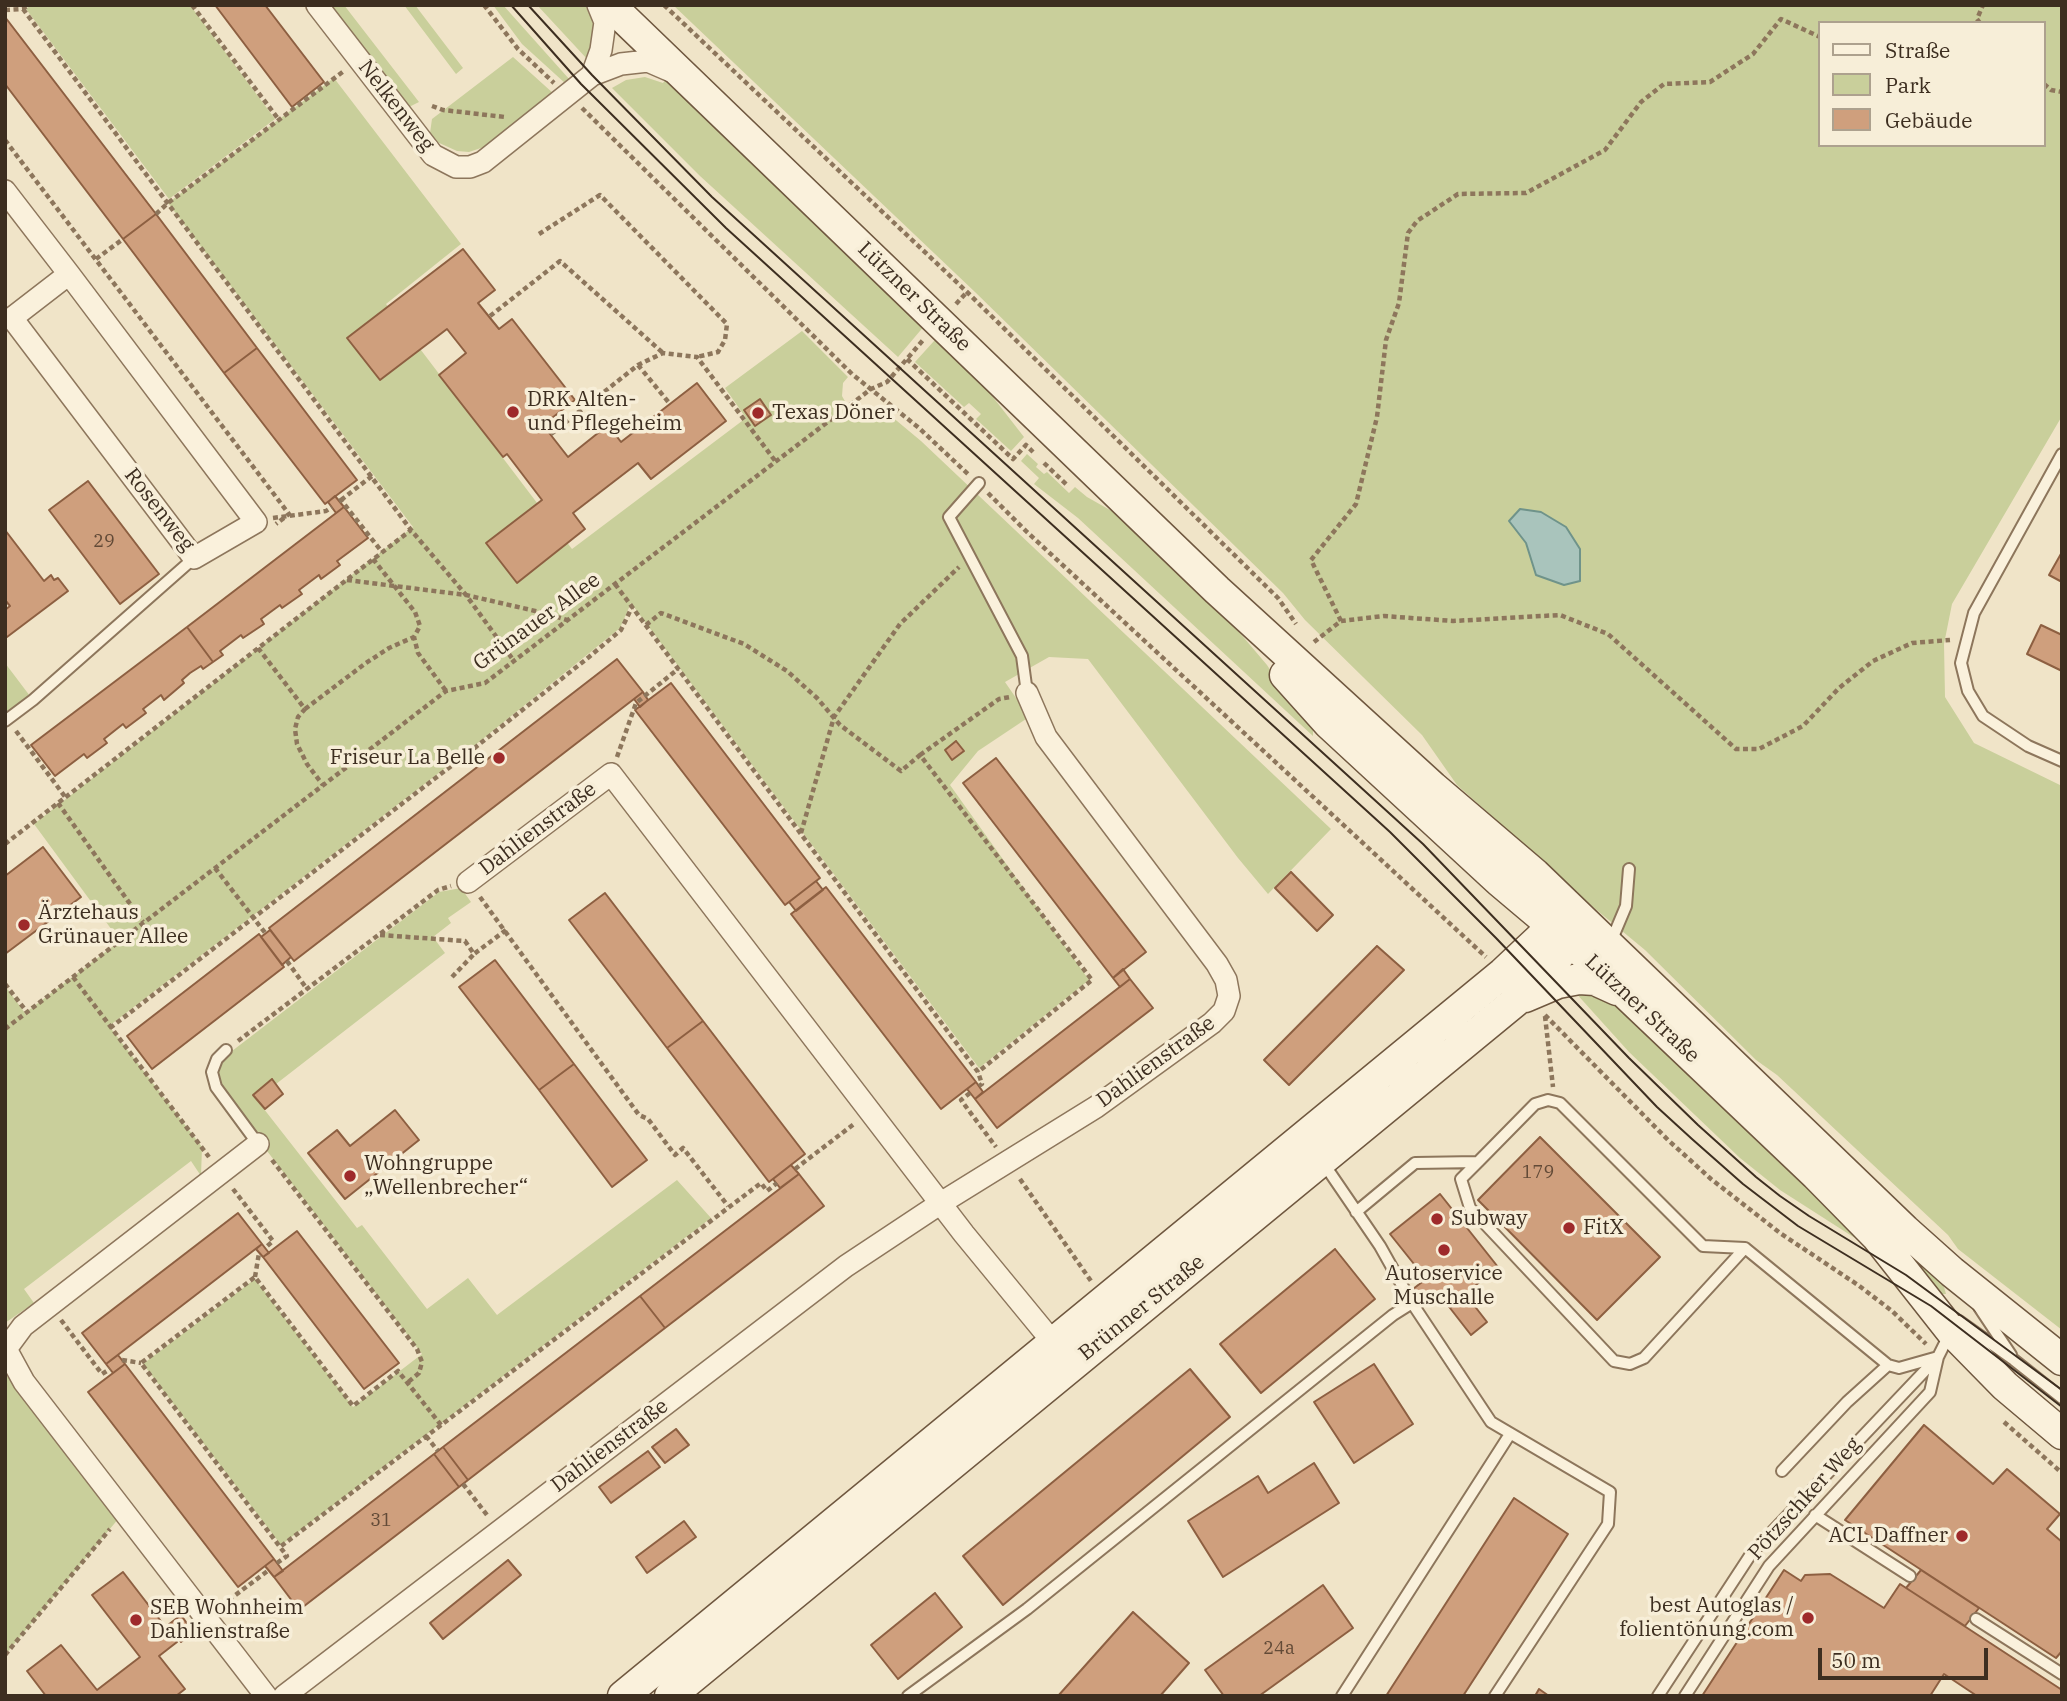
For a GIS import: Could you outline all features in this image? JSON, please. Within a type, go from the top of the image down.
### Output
[{"type":"main road","name":"Lützner Straße","points":[[610,5],[1217,590],[1433,788],[1535,874],[1627,994],[1877,1237],[1922,1296],[1945,1344],[2005,1386],[2062,1434]]},
{"type":"main road","name":"Lützner Straße","points":[[1217,590],[1277,667],[1329,724],[1513,893],[1575,927],[1905,1230],[2062,1360]]},
{"type":"main road","points":[[1497,967],[1513,956],[1517,940],[1520,917],[1513,893]]},
{"type":"main road","name":"Brünner Straße","points":[[623,1696],[1052,1342],[1497,967],[1575,927]]},
{"type":"main road","name":"Brünner Straße","points":[[670,1696],[1321,1160],[1527,1004],[1563,951],[1575,927]]},
{"type":"main road","points":[[1527,1004],[1551,986],[1579,979],[1595,980],[1627,994]]},
{"type":"street","name":"Nelkenweg","points":[[317,5],[433,155],[456,167],[470,167],[483,162],[592,75],[621,64],[648,61],[688,79]]},
{"type":"street","points":[[592,75],[601,50],[605,22],[598,5]]},
{"type":"street","points":[[5,191],[256,522]]},
{"type":"street","name":"Rosenweg","points":[[69,274],[12,318],[194,558],[256,522]]},
{"type":"street","name":"Dahlienstraße","points":[[284,1696],[846,1266],[941,1203],[1096,1107],[1212,1023],[1224,1011],[1229,996],[1226,980],[1217,964],[1046,737],[1027,693]]},
{"type":"street","name":"Dahlienstraße","points":[[468,882],[611,774],[941,1203],[1072,1365]]},
{"type":"street","points":[[258,1144],[23,1326],[6,1349],[24,1382],[266,1696]]},
{"type":"lane","points":[[2062,454],[1974,613],[1961,663],[1968,691],[1983,716],[2028,746],[2062,761]]},
{"type":"lane","points":[[979,483],[950,517],[1022,656],[1027,693]]},
{"type":"lane","points":[[6,720],[33,700],[194,558]]},
{"type":"lane","points":[[1575,927],[1626,906],[1629,869]]},
{"type":"lane","points":[[226,1050],[217,1059],[212,1072],[216,1087],[258,1144]]},
{"type":"lane","points":[[1745,1248],[1644,1358],[1630,1364],[1614,1361],[1469,1208],[1461,1179],[1535,1104],[1548,1100],[1560,1103],[1703,1246],[1745,1248],[1888,1365],[1899,1368],[1945,1344]]},
{"type":"lane","points":[[1321,1160],[1380,1246],[1412,1303],[1491,1422],[1610,1492],[1608,1524],[1495,1696]]},
{"type":"lane","points":[[1356,1212],[1415,1163],[1478,1162]]},
{"type":"lane","points":[[1960,1278],[2014,1360]]},
{"type":"lane","points":[[1922,1296],[2014,1360],[2062,1398]]},
{"type":"lane","points":[[908,1696],[1027,1609],[1412,1303]]},
{"type":"lane","points":[[1658,1696],[1751,1554],[1945,1344]]},
{"type":"lane","name":"Pötzschker Weg","points":[[1685,1696],[1769,1566],[1930,1392],[1945,1344]]},
{"type":"lane","points":[[1782,1471],[1847,1402],[1888,1365]]},
{"type":"lane","points":[[1342,1696],[1510,1434]]},
{"type":"lane","points":[[1815,1515],[1910,1576]]},
{"type":"lane","points":[[1976,1619],[2062,1674]]},
{"type":"path","points":[[192,5],[279,120]]},
{"type":"path","points":[[484,5],[518,49],[560,89]]},
{"type":"path","points":[[664,5],[1035,359],[1278,597],[1301,628]]},
{"type":"path","points":[[5,10],[25,7],[167,203],[411,530],[466,595],[514,661]]},
{"type":"path","points":[[1341,621],[1311,560],[1356,504],[1377,417],[1386,340],[1399,303],[1408,233],[1416,221],[1458,194],[1525,193],[1605,150],[1641,102],[1664,84],[1710,82],[1753,54],[1782,19],[1818,36]]},
{"type":"path","points":[[156,214],[167,203],[359,60]]},
{"type":"path","points":[[2046,86],[2051,90],[2062,92]]},
{"type":"path","points":[[576,103],[852,374],[919,428],[979,483],[1027,532],[1497,967]]},
{"type":"path","points":[[432,106],[443,110],[537,121]]},
{"type":"path","points":[[539,234],[600,195],[727,324],[725,340],[718,352],[697,357],[663,353],[638,365],[551,435]]},
{"type":"path","points":[[96,259],[123,239]]},
{"type":"path","points":[[490,316],[560,261],[663,353]]},
{"type":"path","name":"Grünauer Allee","points":[[5,1029],[446,691],[485,683],[871,389],[887,382],[940,322]]},
{"type":"path","points":[[697,357],[776,462]]},
{"type":"path","points":[[907,359],[1013,459],[1026,445],[1068,486]]},
{"type":"path","points":[[638,365],[670,404]]},
{"type":"path","points":[[372,476],[340,500],[382,552]]},
{"type":"path","points":[[256,522],[289,514],[326,511],[332,507]]},
{"type":"path","points":[[5,843],[411,530]]},
{"type":"path","points":[[801,834],[834,717],[900,624],[970,556]]},
{"type":"path","points":[[373,559],[415,612],[419,626],[414,637],[418,653],[446,691]]},
{"type":"path","points":[[346,580],[466,595],[566,620]]},
{"type":"path","points":[[615,584],[978,1072],[982,1084],[979,1086]]},
{"type":"path","points":[[110,1028],[589,657],[621,630],[632,607]]},
{"type":"path","points":[[646,625],[661,613],[744,644],[787,671],[817,698],[840,725],[901,771],[999,699],[1027,693]]},
{"type":"path","points":[[1314,642],[1341,621],[1384,616],[1453,621],[1560,615],[1608,634],[1736,749],[1759,749],[1802,726],[1839,688],[1873,661],[1912,643],[1967,639]]},
{"type":"path","points":[[1307,635],[1324,651]]},
{"type":"path","points":[[323,786],[297,744],[295,729],[298,718],[304,709],[366,663],[389,648],[414,637]]},
{"type":"path","points":[[258,649],[304,709]]},
{"type":"path","points":[[611,774],[636,703],[678,669]]},
{"type":"path","points":[[6,720],[66,798]]},
{"type":"path","points":[[920,755],[1092,980],[978,1072]]},
{"type":"path","points":[[58,803],[143,922]]},
{"type":"path","points":[[215,868],[266,934]]},
{"type":"path","points":[[226,1050],[438,890],[468,882],[506,930],[639,1115],[648,1119],[675,1155],[683,1148],[728,1206]]},
{"type":"path","points":[[452,977],[474,954],[506,930]]},
{"type":"path","points":[[379,935],[465,941],[474,954]]},
{"type":"path","points":[[287,961],[307,989]]},
{"type":"path","points":[[73,977],[273,1241],[265,1248]]},
{"type":"path","points":[[5,984],[27,1012]]},
{"type":"path","points":[[1527,1004],[1545,1016],[1711,1180],[1772,1228],[1840,1272],[1908,1326],[1945,1344]]},
{"type":"path","points":[[1545,1016],[1555,1102]]},
{"type":"path","points":[[970,1093],[961,1100],[1008,1162],[1094,1286]]},
{"type":"path","points":[[795,1169],[871,1111]]},
{"type":"path","points":[[258,1144],[417,1349],[422,1362],[419,1373],[407,1383]]},
{"type":"path","points":[[280,1547],[728,1206],[761,1183],[767,1191],[777,1183]]},
{"type":"path","points":[[259,1253],[256,1277],[353,1406],[398,1371],[441,1425]]},
{"type":"path","points":[[141,1363],[256,1277]]},
{"type":"path","points":[[50,1305],[102,1374],[110,1369]]},
{"type":"path","points":[[122,1360],[141,1363],[287,1556],[278,1563]]},
{"type":"path","points":[[1996,1415],[2062,1473]]},
{"type":"path","points":[[426,1436],[438,1451]]},
{"type":"path","points":[[2056,1468],[2062,1461]]},
{"type":"path","points":[[463,1484],[498,1530]]},
{"type":"path","points":[[5,1655],[124,1512]]},
{"type":"path","points":[[205,1618],[268,1570]]},
{"type":"green space","points":[[31,5],[190,5],[275,119],[169,199],[26,9]]},
{"type":"green space","points":[[331,5],[344,5],[419,102],[409,107]]},
{"type":"green space","points":[[404,5],[415,5],[463,68],[456,74]]},
{"type":"green space","points":[[493,5],[503,5],[570,80],[566,84],[522,44]]},
{"type":"green space","points":[[537,5],[585,5],[595,26],[595,43],[588,60]]},
{"type":"green space","points":[[673,5],[2062,5],[2062,416],[1952,604],[1944,644],[1945,697],[1974,743],[2062,786],[2062,1330],[1958,1249],[1948,1235],[1777,1075],[1756,1060],[1645,950],[1457,785],[1422,735],[1305,620],[1283,593],[975,292]]},
{"type":"green space","points":[[513,57],[554,94],[484,147],[469,152],[457,151],[437,142],[430,133],[432,119]]},
{"type":"green space","points":[[645,77],[663,83],[665,80],[678,88],[925,325],[898,357],[700,176],[612,88],[626,80]]},
{"type":"green space","points":[[334,78],[461,244],[386,304],[572,549],[746,418],[725,388],[802,331],[848,377],[843,383],[842,396],[852,414],[860,418],[870,418],[885,411],[921,441],[1331,829],[1268,894],[1088,659],[1049,657],[1005,682],[1029,717],[978,751],[950,785],[1089,980],[979,1068],[631,603],[620,628],[588,654],[474,746],[109,1026],[202,1147],[201,1176],[191,1161],[24,1289],[34,1303],[5,1323],[5,986],[25,1013],[120,941],[34,824],[413,527],[168,203]]},
{"type":"green space","points":[[939,338],[975,374],[1024,437],[1011,451],[976,419],[981,414],[969,403],[964,407],[915,362]]},
{"type":"green space","points":[[1027,454],[1038,464],[1036,467],[1044,474],[1047,472],[1069,493],[1075,487],[1117,514],[1193,585],[1267,665],[1313,729],[1313,736],[1078,518],[1034,484],[1039,478],[1021,461]]},
{"type":"green space","points":[[5,663],[33,700],[5,721]]},
{"type":"green space","points":[[461,888],[471,902],[448,918],[451,923],[433,937],[445,953],[276,1084],[253,1095],[357,1228],[362,1225],[427,1309],[468,1278],[497,1315],[677,1180],[711,1218],[281,1545],[143,1364],[255,1279],[353,1407],[422,1354],[206,1071],[439,892]]},
{"type":"green space","points":[[1574,991],[1603,995],[1632,1017],[1869,1247],[1780,1190],[1740,1158],[1629,1052]]},
{"type":"green space","points":[[1898,1242],[1925,1266],[1944,1287],[1946,1294],[1942,1294],[1921,1278]]},
{"type":"green space","points":[[5,1376],[24,1382],[124,1512],[5,1655]]},
{"type":"water","points":[[1520,509],[1541,512],[1566,527],[1580,549],[1580,581],[1564,585],[1536,575],[1526,543],[1509,521]]},
{"type":"building","points":[[215,5],[265,5],[324,82],[292,107]]},
{"type":"building","points":[[5,17],[156,214],[123,239],[5,84]]},
{"type":"building","points":[[156,214],[257,348],[224,373],[123,239]]},
{"type":"building","name":"DRK Alten- und Pflegeheim","points":[[463,249],[495,290],[478,303],[499,329],[512,319],[575,400],[543,425],[568,457],[608,425],[621,442],[697,383],[726,421],[651,479],[638,463],[573,513],[585,529],[517,583],[486,543],[542,500],[507,454],[503,457],[439,375],[466,353],[447,329],[380,380],[347,338]]},
{"type":"building","points":[[257,348],[357,480],[325,504],[224,373]]},
{"type":"building","name":"Texas Döner","points":[[760,399],[771,415],[755,426],[744,410]]},
{"type":"building","points":[[88,481],[159,574],[120,604],[49,510]]},
{"type":"building","points":[[335,496],[344,507],[336,513],[328,502]]},
{"type":"building","points":[[344,507],[368,538],[337,561],[340,565],[321,579],[319,575],[299,590],[302,594],[261,619],[264,624],[243,638],[241,635],[220,651],[223,655],[213,662],[187,627]]},
{"type":"building","points":[[5,530],[44,581],[51,575],[54,580],[58,578],[68,591],[7,637],[5,610],[10,606],[5,600]]},
{"type":"building","points":[[2062,552],[2062,582],[2049,575]]},
{"type":"building","points":[[2041,625],[2062,635],[2062,671],[2027,654]]},
{"type":"building","points":[[187,627],[213,662],[190,673],[182,680],[184,683],[164,700],[161,695],[143,709],[146,713],[126,728],[123,724],[104,739],[107,743],[87,758],[84,754],[55,776],[31,745]]},
{"type":"building","points":[[617,659],[643,692],[294,961],[269,928]]},
{"type":"building","points":[[671,683],[820,878],[785,905],[635,710]]},
{"type":"building","points":[[643,692],[648,700],[640,707],[634,699]]},
{"type":"building","points":[[956,741],[964,751],[952,760],[945,750]]},
{"type":"building","points":[[996,758],[1146,952],[1113,978],[963,783]]},
{"type":"building","name":"Ärztehaus Grünauer Allee","points":[[43,847],[81,897],[5,954],[5,876]]},
{"type":"building","points":[[1291,872],[1333,915],[1317,931],[1275,888]]},
{"type":"building","points":[[816,881],[823,890],[796,911],[789,902]]},
{"type":"building","points":[[826,887],[976,1082],[941,1109],[791,914]]},
{"type":"building","points":[[605,893],[703,1021],[667,1048],[569,920]]},
{"type":"building","points":[[270,930],[291,957],[282,965],[261,937]]},
{"type":"building","points":[[259,934],[284,967],[152,1069],[127,1036]]},
{"type":"building","points":[[1377,946],[1404,970],[1289,1085],[1264,1060]]},
{"type":"building","points":[[495,960],[574,1064],[539,1090],[459,987]]},
{"type":"building","points":[[1123,969],[1130,979],[1120,987],[1113,978]]},
{"type":"building","points":[[1130,979],[1153,1008],[997,1128],[975,1099]]},
{"type":"building","points":[[703,1021],[805,1154],[769,1182],[667,1048]]},
{"type":"building","points":[[574,1064],[647,1160],[612,1187],[539,1090]]},
{"type":"building","points":[[272,1079],[283,1094],[265,1109],[253,1095]]},
{"type":"building","points":[[976,1082],[983,1092],[975,1099],[967,1089]]},
{"type":"building","name":"Wohngruppe „Wellenbrecher“","points":[[395,1110],[419,1140],[345,1199],[308,1153],[337,1130],[350,1146]]},
{"type":"building","name":"FitX","points":[[1540,1137],[1660,1257],[1597,1320],[1478,1200]]},
{"type":"building","points":[[791,1165],[799,1174],[780,1188],[773,1179]]},
{"type":"building","points":[[799,1174],[824,1206],[665,1328],[640,1296]]},
{"type":"building","name":"Autoservice Muschalle","points":[[1440,1194],[1498,1267],[1449,1307],[1439,1294],[1421,1301],[1413,1289],[1426,1279],[1390,1234]]},
{"type":"building","points":[[238,1213],[262,1244],[106,1364],[82,1333]]},
{"type":"building","points":[[297,1231],[399,1363],[364,1389],[263,1257]]},
{"type":"building","points":[[262,1244],[269,1253],[263,1257],[256,1249]]},
{"type":"building","points":[[1335,1249],[1375,1299],[1261,1393],[1220,1344]]},
{"type":"building","points":[[1466,1295],[1487,1322],[1471,1335],[1450,1308]]},
{"type":"building","points":[[640,1296],[665,1328],[468,1480],[443,1447]]},
{"type":"building","points":[[118,1355],[125,1364],[113,1373],[106,1364]]},
{"type":"building","points":[[125,1364],[274,1559],[238,1587],[88,1392]]},
{"type":"building","points":[[1374,1364],[1413,1424],[1354,1463],[1314,1402]]},
{"type":"building","points":[[1190,1369],[1230,1417],[1003,1605],[963,1556]]},
{"type":"building","name":"ACL Daffner","points":[[1924,1425],[1993,1484],[2007,1469],[2060,1514],[2047,1529],[2062,1542],[2062,1651],[2056,1658],[1845,1520]]},
{"type":"building","points":[[676,1429],[689,1445],[665,1463],[652,1447]]},
{"type":"building","points":[[443,1447],[468,1480],[459,1487],[434,1454]]},
{"type":"building","points":[[648,1451],[660,1467],[611,1503],[599,1487]]},
{"type":"building","points":[[434,1454],[459,1487],[299,1610],[274,1577]]},
{"type":"building","points":[[1314,1463],[1339,1503],[1223,1577],[1188,1521],[1258,1476],[1268,1493]]},
{"type":"building","points":[[1514,1498],[1568,1534],[1463,1696],[1386,1696]]},
{"type":"building","points":[[684,1521],[696,1537],[647,1573],[636,1557]]},
{"type":"building","points":[[274,1559],[283,1571],[274,1577],[265,1566]]},
{"type":"building","points":[[508,1560],[521,1575],[443,1639],[430,1623]]},
{"type":"building","points":[[1784,1570],[1801,1581],[1805,1575],[1830,1574],[1884,1608],[1900,1584],[2062,1690],[2062,1696],[1977,1696],[1944,1674],[1930,1696],[1702,1696]]},
{"type":"building","points":[[1921,1570],[1979,1608],[1965,1626],[1906,1588]]},
{"type":"building","name":"SEB Wohnheim Dahlienstraße","points":[[123,1572],[177,1642],[159,1656],[185,1689],[176,1696],[46,1696],[27,1671],[61,1645],[97,1690],[140,1657],[92,1595]]},
{"type":"building","points":[[1323,1585],[1353,1628],[1259,1696],[1224,1696],[1205,1670]]},
{"type":"building","points":[[935,1593],[962,1627],[898,1679],[871,1645]]},
{"type":"building","points":[[1133,1612],[1189,1663],[1160,1696],[1058,1696]]},
{"type":"building","points":[[181,1615],[193,1632],[181,1642],[168,1625]]},
{"type":"building","points":[[1539,1689],[1549,1696],[1535,1696]]},
{"type":"tram line","points":[[511,5],[581,84],[726,228],[1390,832],[1496,938],[1657,1107],[1692,1139],[1743,1184],[1798,1226],[1931,1306],[2062,1407]]},
{"type":"tram line","points":[[528,5],[592,75],[712,197],[1423,844],[1629,1058],[1698,1125],[1780,1196],[1906,1275],[2062,1390]]},
{"type":"place","name":"DRK Alten- und Pflegeheim","points":[[513,412]]},
{"type":"place","name":"Texas Döner","points":[[758,413]]},
{"type":"place","name":"Friseur La Belle","points":[[499,758]]},
{"type":"place","name":"Ärztehaus Grünauer Allee","points":[[24,925]]},
{"type":"place","name":"Wohngruppe „Wellenbrecher“","points":[[350,1176]]},
{"type":"place","name":"Subway","points":[[1437,1219]]},
{"type":"place","name":"FitX","points":[[1569,1228]]},
{"type":"place","name":"Autoservice Muschalle","points":[[1444,1250]]},
{"type":"place","name":"ACL Daffner","points":[[1962,1536]]},
{"type":"place","name":"best Autoglas / folientönung.com","points":[[1808,1618]]},
{"type":"place","name":"SEB Wohnheim Dahlienstraße","points":[[136,1620]]}]
